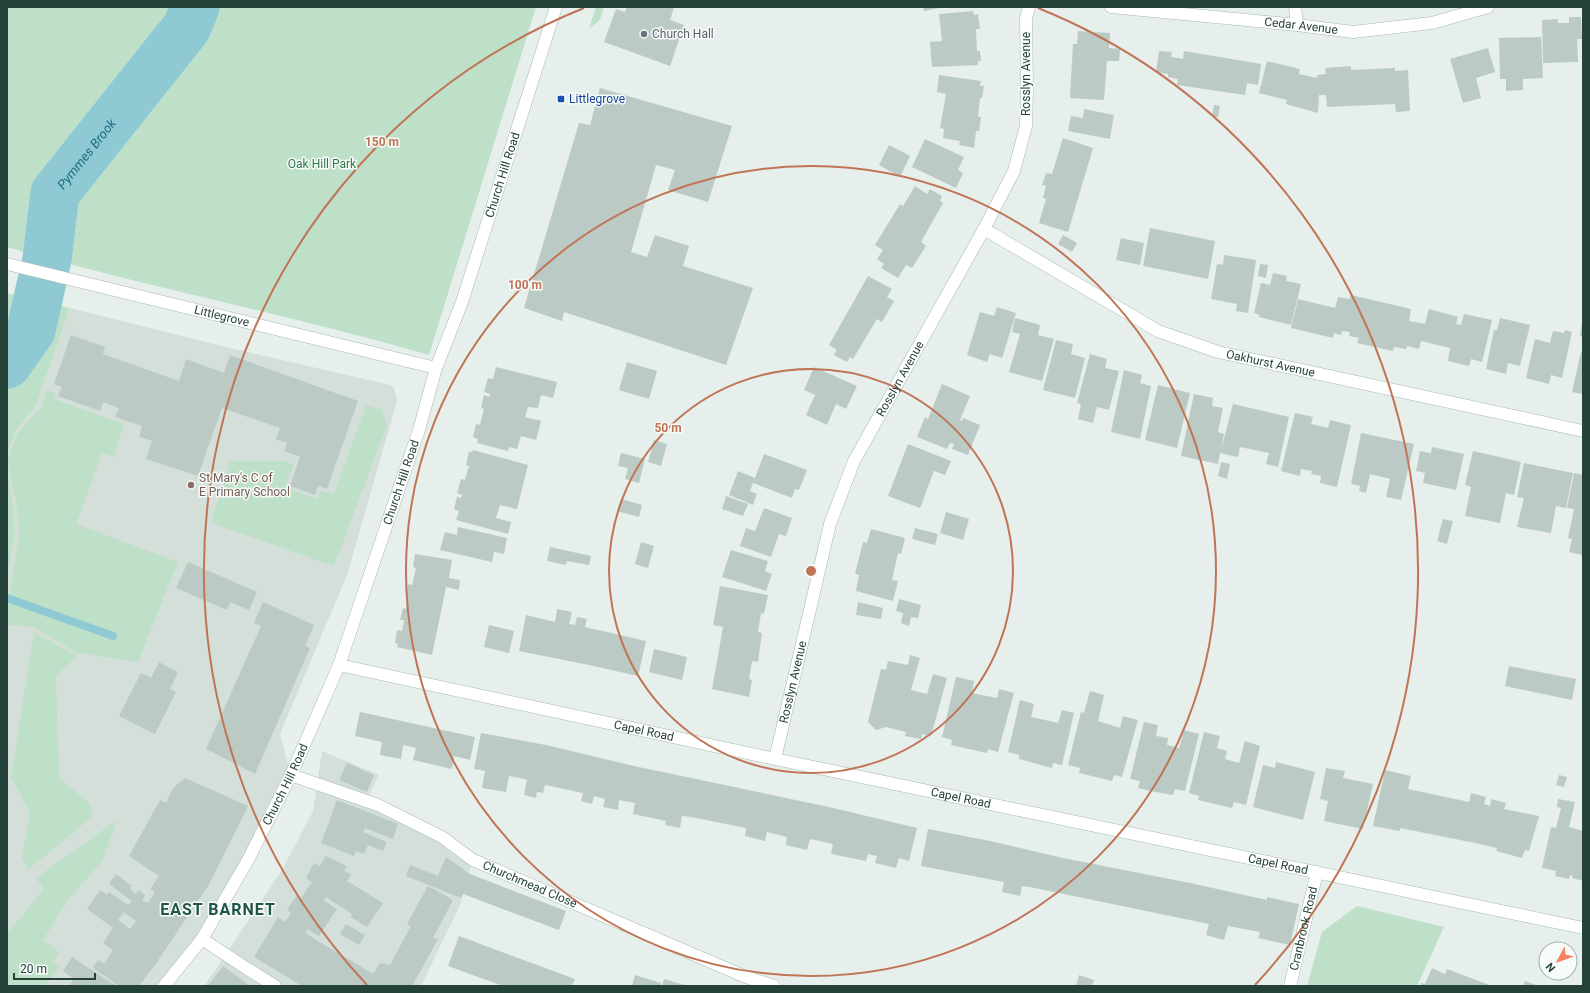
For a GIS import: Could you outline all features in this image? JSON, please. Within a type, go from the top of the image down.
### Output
[{"type":"street","name":"Church Hill Road","points":[[164,986],[202,939],[248,860],[291,775],[339,665],[419,430],[436,368],[462,302],[556,7]]},
{"type":"street","name":"Rosslyn Avenue","points":[[774,759],[830,524],[852,468],[984,229],[1014,171],[1026,126],[1026,18],[1029,7]]},
{"type":"street","name":"Cedar Avenue","points":[[1112,7],[1353,32],[1432,23],[1488,7]]},
{"type":"street","points":[[1295,7],[1297,25]]},
{"type":"street","name":"Oakhurst Avenue","points":[[984,229],[1158,331],[1218,352],[1583,430]]},
{"type":"street","name":"Littlegrove","points":[[7,264],[436,368]]},
{"type":"street","name":"Capel Road","points":[[339,665],[774,759],[1583,928]]},
{"type":"street","name":"Churchmead Close","points":[[291,775],[378,805],[442,837],[473,860],[746,977],[774,986]]},
{"type":"street","name":"Cranbrook Road","points":[[1290,986],[1317,872]]},
{"type":"street","points":[[202,939],[275,986]]},
{"type":"shaded area","points":[[70,308],[230,348],[386,384],[394,387],[397,401],[347,575],[280,734],[291,775],[248,860],[164,986],[7,986],[7,579],[15,535],[13,504],[7,467],[7,453],[16,431],[36,405]]},
{"type":"shaded area","points":[[322,751],[379,775],[364,805],[440,838],[472,862],[460,905],[421,986],[204,986],[282,870],[313,811]]},
{"type":"green space","name":"Oak Hill Park","points":[[7,7],[536,7],[429,355],[7,247]]},
{"type":"green space","points":[[596,7],[604,7],[600,20],[589,29]]},
{"type":"green space","points":[[7,293],[70,308],[36,405],[16,431],[7,453]]},
{"type":"green space","points":[[47,390],[56,393],[54,399],[124,424],[114,457],[102,453],[76,524],[178,562],[138,662],[78,653],[33,627],[7,625],[7,607],[19,535],[16,502],[7,459],[19,431],[42,407]]},
{"type":"green space","points":[[366,405],[382,410],[387,425],[334,566],[211,523],[230,461],[282,461],[294,464],[285,488],[317,499],[321,491],[334,494]]},
{"type":"green space","points":[[7,467],[13,504],[15,535],[7,578]]},
{"type":"green space","points":[[34,632],[77,656],[56,676],[59,778],[91,805],[93,816],[29,869],[22,858],[30,813],[11,777]]},
{"type":"green space","points":[[117,820],[103,860],[68,900],[43,940],[59,952],[53,961],[60,967],[44,986],[7,986],[7,934],[44,889],[36,878]]},
{"type":"green space","points":[[1357,906],[1444,927],[1417,986],[1307,986],[1322,932]]},
{"type":"building","name":"Church Hall","points":[[627,7],[674,7],[670,20],[684,25],[670,66],[604,42],[616,9],[625,12]]},
{"type":"building","points":[[923,7],[939,7],[939,8],[924,11]]},
{"type":"building","points":[[973,11],[974,15],[978,14],[980,29],[976,29],[977,51],[980,51],[981,61],[978,61],[978,65],[932,67],[930,42],[942,41],[939,14]]},
{"type":"building","points":[[1569,17],[1581,17],[1582,39],[1577,39],[1578,62],[1543,63],[1542,20],[1558,19],[1558,23],[1569,23]]},
{"type":"building","points":[[1078,31],[1110,33],[1109,48],[1120,49],[1119,61],[1107,61],[1104,100],[1070,98],[1073,44],[1077,44]]},
{"type":"building","points":[[1541,37],[1543,78],[1523,79],[1523,90],[1506,91],[1506,79],[1500,79],[1499,38]]},
{"type":"building","points":[[1488,48],[1495,72],[1476,78],[1481,98],[1463,103],[1450,59]]},
{"type":"building","points":[[1159,51],[1172,52],[1171,57],[1183,59],[1184,51],[1261,64],[1258,85],[1247,83],[1245,95],[1177,85],[1178,79],[1168,77],[1168,74],[1156,72]]},
{"type":"building","points":[[1267,61],[1300,69],[1299,74],[1318,78],[1317,75],[1326,74],[1325,68],[1351,66],[1351,70],[1395,68],[1395,71],[1408,70],[1410,111],[1396,112],[1395,104],[1327,107],[1326,95],[1319,95],[1318,113],[1286,104],[1287,100],[1259,93]]},
{"type":"building","points":[[939,75],[981,81],[980,86],[984,86],[982,98],[980,98],[978,117],[981,117],[979,131],[976,131],[974,148],[959,145],[960,141],[943,138],[944,129],[940,128],[946,94],[937,92]]},
{"type":"building","points":[[600,88],[732,126],[708,202],[668,190],[675,170],[656,165],[631,252],[647,257],[655,235],[689,246],[683,266],[753,288],[726,365],[564,312],[562,321],[524,308],[579,123],[590,125]]},
{"type":"building","points":[[1214,105],[1220,106],[1218,117],[1212,116]]},
{"type":"building","points":[[1084,109],[1114,115],[1110,139],[1068,131],[1071,116],[1083,118]]},
{"type":"building","points":[[1063,138],[1093,148],[1068,232],[1039,223],[1046,199],[1043,198],[1046,186],[1042,185],[1046,173],[1052,174]]},
{"type":"building","points":[[925,139],[964,157],[958,170],[963,173],[956,188],[912,167]]},
{"type":"building","points":[[889,145],[910,156],[900,177],[879,165]]},
{"type":"building","points":[[915,186],[927,194],[930,189],[942,196],[940,201],[943,203],[921,242],[926,246],[912,268],[906,265],[898,278],[881,268],[884,264],[877,259],[883,250],[875,245],[900,204],[903,206]]},
{"type":"building","points":[[1150,228],[1215,241],[1208,279],[1143,266]]},
{"type":"building","points":[[1063,235],[1077,243],[1072,252],[1058,244]]},
{"type":"building","points":[[1121,238],[1144,243],[1140,265],[1116,260]]},
{"type":"building","points":[[1224,255],[1256,260],[1248,313],[1236,311],[1237,304],[1211,299],[1217,264],[1223,265]]},
{"type":"building","points":[[1260,264],[1268,265],[1266,278],[1258,276]]},
{"type":"building","points":[[1273,273],[1287,276],[1286,281],[1301,284],[1291,325],[1259,317],[1260,315],[1254,313],[1261,283],[1270,285]]},
{"type":"building","points":[[868,276],[892,289],[887,297],[894,301],[882,322],[877,319],[853,359],[850,357],[847,362],[834,355],[837,350],[829,345]]},
{"type":"building","points":[[1351,295],[1411,309],[1409,321],[1425,324],[1429,309],[1458,317],[1456,324],[1461,325],[1464,314],[1492,320],[1482,362],[1471,359],[1469,366],[1448,361],[1450,348],[1421,341],[1419,349],[1407,346],[1406,349],[1394,347],[1393,351],[1357,343],[1359,338],[1349,336],[1350,332],[1342,331],[1341,335],[1334,333],[1333,338],[1291,328],[1298,299],[1335,308],[1338,297],[1349,299]]},
{"type":"building","points":[[997,307],[1016,313],[1002,358],[990,354],[987,362],[967,355],[980,312],[994,316]]},
{"type":"building","points":[[1015,318],[1040,325],[1038,335],[1054,339],[1042,381],[1009,372],[1020,334],[1012,332]]},
{"type":"building","points":[[1500,318],[1530,325],[1520,366],[1508,363],[1506,374],[1486,369],[1494,330],[1497,330]]},
{"type":"building","points":[[1583,323],[1583,337],[1580,336]]},
{"type":"building","points":[[1565,330],[1572,332],[1562,378],[1551,375],[1549,384],[1526,378],[1535,339],[1550,343],[1553,331],[1564,333]]},
{"type":"building","points":[[71,335],[105,347],[103,354],[179,381],[186,359],[224,373],[230,355],[358,401],[327,489],[318,486],[315,495],[290,486],[300,457],[284,451],[287,443],[276,439],[280,428],[222,408],[198,476],[146,459],[152,441],[139,437],[142,426],[115,417],[119,408],[103,402],[100,411],[58,396],[62,387],[54,384]]},
{"type":"building","points":[[1056,340],[1073,344],[1071,354],[1085,358],[1075,398],[1043,390]]},
{"type":"building","points":[[1581,352],[1583,353],[1583,394],[1572,392]]},
{"type":"building","points":[[1090,354],[1107,359],[1105,368],[1119,371],[1109,410],[1097,407],[1093,423],[1078,419],[1081,404],[1077,403]]},
{"type":"building","points":[[627,362],[657,371],[649,399],[619,390]]},
{"type":"building","points":[[496,367],[557,382],[553,398],[541,395],[538,408],[528,407],[525,417],[541,421],[536,440],[521,436],[517,449],[509,447],[508,451],[477,443],[478,439],[473,437],[476,424],[480,425],[484,409],[481,408],[484,395],[489,397],[490,394],[484,392],[488,378],[493,379]]},
{"type":"building","points":[[814,367],[857,386],[846,409],[836,404],[827,425],[806,415],[815,395],[804,390]]},
{"type":"building","points":[[1124,370],[1142,375],[1140,383],[1151,386],[1140,439],[1111,432]]},
{"type":"building","points":[[942,384],[970,396],[960,420],[962,421],[963,418],[980,425],[968,455],[952,449],[954,444],[950,443],[947,449],[917,437],[925,417],[928,419]]},
{"type":"building","points":[[1158,385],[1190,393],[1177,448],[1145,440]]},
{"type":"building","points":[[1194,394],[1213,398],[1212,406],[1223,408],[1218,432],[1224,434],[1221,450],[1233,404],[1289,417],[1278,467],[1266,464],[1269,453],[1240,447],[1238,457],[1220,453],[1218,464],[1181,456]]},
{"type":"building","points":[[1295,413],[1313,417],[1311,424],[1328,428],[1330,420],[1351,425],[1337,487],[1320,483],[1321,476],[1311,474],[1312,471],[1301,469],[1300,476],[1281,471]]},
{"type":"building","points":[[1361,433],[1414,444],[1401,500],[1386,497],[1390,479],[1370,474],[1366,493],[1359,491],[1360,486],[1351,484]]},
{"type":"building","points":[[654,440],[667,444],[661,466],[648,462]]},
{"type":"building","points":[[908,444],[951,461],[945,475],[934,471],[920,508],[888,496]]},
{"type":"building","points":[[1432,447],[1464,454],[1456,490],[1423,483],[1425,473],[1416,471],[1420,451],[1431,453]]},
{"type":"building","points":[[473,450],[528,465],[517,509],[500,505],[496,518],[511,522],[508,534],[456,520],[459,511],[454,509],[457,497],[461,498],[462,495],[457,493],[461,479],[465,480],[469,466],[466,465],[469,452],[472,452]]},
{"type":"building","points":[[1473,451],[1521,462],[1514,495],[1506,493],[1500,523],[1465,516],[1471,487],[1465,485]]},
{"type":"building","points":[[621,453],[645,459],[639,483],[625,479],[628,468],[618,466]]},
{"type":"building","points":[[764,454],[807,470],[799,490],[795,489],[792,498],[753,483],[750,491],[757,494],[753,505],[729,495],[738,471],[755,478]]},
{"type":"building","points":[[1221,462],[1230,464],[1227,479],[1218,476]]},
{"type":"building","points":[[1524,463],[1573,473],[1566,508],[1556,506],[1551,533],[1517,527],[1524,498],[1517,497]]},
{"type":"building","points":[[1574,473],[1583,475],[1582,555],[1569,552],[1572,539],[1568,538],[1574,509],[1567,508]]},
{"type":"building","points":[[726,496],[748,504],[743,516],[722,509]]},
{"type":"building","points":[[621,499],[642,505],[639,517],[617,511]]},
{"type":"building","points":[[764,508],[792,518],[786,536],[779,534],[771,557],[740,546],[746,528],[755,531]]},
{"type":"building","points":[[946,512],[969,519],[963,540],[940,533]]},
{"type":"building","points":[[1443,519],[1453,521],[1447,544],[1437,541]]},
{"type":"building","points":[[458,527],[507,538],[504,554],[494,552],[492,562],[440,550],[445,532],[457,535]]},
{"type":"building","points":[[915,528],[938,534],[935,545],[912,539]]},
{"type":"building","points":[[871,529],[905,538],[901,554],[898,553],[892,580],[898,581],[893,601],[856,591],[859,575],[855,574],[863,542],[867,543]]},
{"type":"building","points":[[641,542],[654,546],[648,568],[635,564]]},
{"type":"building","points":[[550,547],[591,556],[589,565],[567,561],[566,565],[547,561]]},
{"type":"building","points":[[731,550],[768,561],[765,571],[772,574],[766,591],[722,577]]},
{"type":"building","points":[[415,554],[452,560],[449,578],[460,580],[459,590],[446,587],[432,655],[397,647],[398,644],[395,643],[397,630],[402,631],[404,620],[400,620],[403,608],[406,609],[408,584],[412,585],[416,568],[413,567]]},
{"type":"building","points":[[188,562],[257,592],[249,610],[230,602],[227,610],[176,588]]},
{"type":"building","points":[[720,586],[768,595],[764,614],[761,613],[758,632],[762,633],[758,662],[752,661],[749,679],[752,680],[749,697],[712,689],[723,627],[713,625]]},
{"type":"building","points":[[899,599],[921,605],[918,618],[911,617],[909,626],[901,623],[903,613],[896,611]]},
{"type":"building","points":[[263,602],[314,625],[305,646],[310,648],[255,774],[206,749],[261,626],[254,623]]},
{"type":"building","points":[[858,602],[883,608],[881,619],[856,615]]},
{"type":"building","points":[[557,609],[572,612],[569,624],[575,625],[577,617],[587,619],[585,627],[646,641],[638,676],[519,651],[526,615],[555,622]]},
{"type":"building","points":[[489,625],[514,631],[509,653],[484,647]]},
{"type":"building","points":[[654,649],[687,657],[682,680],[649,672]]},
{"type":"building","points":[[910,655],[920,658],[911,690],[927,694],[933,674],[947,678],[931,736],[922,734],[921,739],[905,736],[906,732],[886,727],[876,730],[868,722],[881,669],[886,670],[888,661],[908,665]]},
{"type":"building","points":[[159,662],[178,672],[170,689],[176,692],[155,734],[119,716],[141,673],[151,678]]},
{"type":"building","points":[[1509,666],[1576,679],[1572,700],[1505,686]]},
{"type":"building","points":[[956,677],[974,681],[972,693],[997,698],[999,689],[1014,693],[998,752],[988,749],[987,753],[951,745],[952,740],[942,737]]},
{"type":"building","points":[[1090,691],[1104,695],[1098,721],[1120,728],[1123,716],[1138,720],[1122,777],[1114,775],[1112,781],[1079,773],[1080,768],[1068,765],[1081,712],[1084,713]]},
{"type":"building","points":[[1020,700],[1034,704],[1031,717],[1058,723],[1062,710],[1074,713],[1062,765],[1053,763],[1052,768],[1019,759],[1019,755],[1008,752]]},
{"type":"building","points":[[360,712],[475,737],[470,760],[454,756],[452,769],[413,760],[416,748],[403,745],[401,759],[380,755],[382,742],[355,736]]},
{"type":"building","points":[[1144,722],[1158,725],[1156,736],[1168,738],[1167,745],[1179,748],[1184,730],[1199,734],[1185,791],[1175,789],[1173,795],[1156,792],[1138,788],[1140,781],[1130,779]]},
{"type":"building","points":[[1204,732],[1220,736],[1217,748],[1227,751],[1225,759],[1239,763],[1245,741],[1260,746],[1246,805],[1234,802],[1232,808],[1198,800],[1199,796],[1189,793]]},
{"type":"building","points":[[481,733],[546,745],[634,766],[829,807],[917,828],[909,861],[899,858],[896,868],[875,863],[877,856],[868,854],[866,861],[831,854],[833,844],[810,839],[807,850],[786,845],[787,837],[767,832],[765,841],[745,836],[746,828],[691,817],[682,816],[680,828],[665,825],[666,821],[633,814],[635,803],[619,800],[618,810],[603,807],[605,799],[594,796],[592,804],[581,801],[583,793],[545,785],[543,793],[537,792],[536,798],[524,795],[527,780],[509,776],[506,792],[482,788],[485,771],[474,769]]},
{"type":"building","points":[[1276,762],[1315,772],[1303,820],[1253,807],[1263,765],[1275,768]]},
{"type":"building","points":[[347,763],[374,775],[367,792],[339,780]]},
{"type":"building","points":[[1326,768],[1345,771],[1343,778],[1373,784],[1363,829],[1324,821],[1328,801],[1320,799]]},
{"type":"building","points":[[1385,770],[1411,776],[1408,789],[1469,802],[1471,793],[1486,797],[1484,804],[1490,806],[1491,799],[1506,803],[1504,809],[1539,816],[1529,851],[1525,850],[1522,858],[1496,851],[1497,848],[1475,843],[1400,828],[1400,831],[1373,826]]},
{"type":"building","points":[[1559,775],[1567,777],[1564,787],[1556,785]]},
{"type":"building","points":[[185,778],[248,806],[208,886],[155,965],[139,986],[119,986],[93,968],[98,960],[104,964],[113,950],[103,943],[113,928],[87,909],[100,890],[107,895],[109,892],[128,905],[132,901],[109,884],[116,874],[132,886],[130,889],[136,894],[139,890],[145,895],[142,900],[148,903],[155,892],[150,889],[159,876],[129,856],[160,800],[166,803],[173,788]],"holes":[[[124,912],[136,921],[130,929],[118,920]]]},
{"type":"building","points":[[1558,799],[1575,802],[1569,827],[1583,831],[1583,881],[1572,878],[1573,876],[1570,875],[1569,879],[1555,876],[1556,871],[1542,868],[1551,827],[1556,828],[1561,808],[1557,807]]},
{"type":"building","points":[[337,800],[398,824],[393,839],[365,828],[363,832],[387,842],[383,851],[368,845],[364,854],[356,851],[354,856],[321,843]]},
{"type":"building","points":[[928,829],[1267,900],[1267,897],[1299,904],[1290,945],[1258,938],[1260,932],[1228,926],[1224,940],[1206,935],[1209,924],[1030,887],[1022,886],[1020,896],[1002,892],[1004,882],[921,866]]},
{"type":"building","points":[[326,856],[347,866],[344,871],[351,874],[347,881],[383,903],[367,927],[351,917],[352,914],[326,897],[324,901],[337,909],[319,936],[307,929],[305,933],[373,974],[380,963],[390,965],[411,926],[407,924],[428,886],[453,900],[433,938],[438,939],[412,986],[302,986],[254,957],[278,917],[285,922],[291,913],[287,910],[297,895],[301,898],[312,882],[306,878],[314,863],[320,866]]},
{"type":"building","points":[[446,857],[470,874],[566,911],[559,930],[463,894],[461,898],[406,876],[410,865],[438,876]]},
{"type":"building","points":[[346,924],[365,935],[359,945],[340,934]]},
{"type":"building","points":[[459,936],[575,979],[572,986],[503,986],[448,966]]},
{"type":"building","points":[[72,957],[116,986],[69,986],[74,979],[63,971]]},
{"type":"building","points":[[223,966],[250,986],[208,986]]},
{"type":"building","points":[[1432,968],[1445,974],[1447,969],[1492,986],[1420,986],[1421,983],[1425,984]]},
{"type":"building","points":[[635,975],[661,983],[660,986],[632,986]]},
{"type":"building","points":[[1079,975],[1094,980],[1092,986],[1076,986]]},
{"type":"building","points":[[664,979],[688,986],[662,986]]},
{"type":"building","points":[[1525,981],[1539,986],[1523,986]]},
{"type":"waterway","name":"Pymmes Brook","points":[[7,364],[31,330],[47,259],[55,193],[187,27],[195,7]]},
{"type":"waterway","points":[[7,598],[113,636]]},
{"type":"place","name":"Church Hall","points":[[644,34]]},
{"type":"place","name":"Littlegrove","points":[[561,99]]},
{"type":"place","name":"St Mary's C of E Primary School","points":[[191,485]]},
{"type":"district","name":"EAST BARNET","points":[[218,909]]}]
